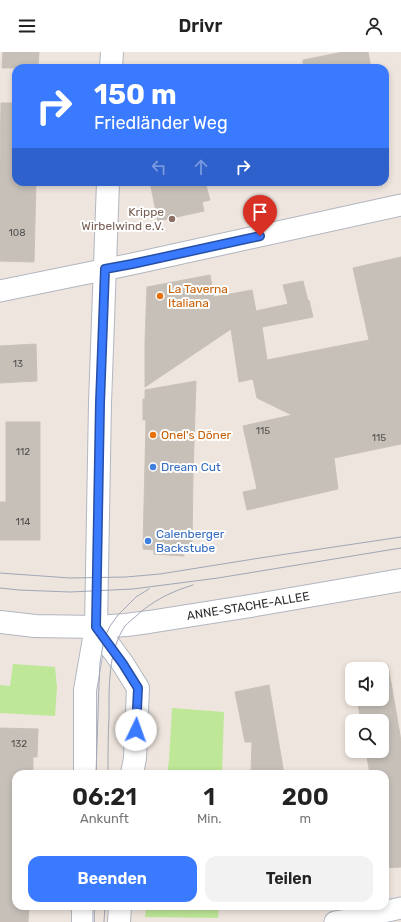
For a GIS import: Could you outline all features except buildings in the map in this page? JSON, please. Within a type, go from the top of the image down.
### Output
[{"type":"street","points":[[111,64],[112,52]]},
{"type":"street","points":[[85,770],[85,690],[96,627],[100,403],[108,186]]},
{"type":"street","points":[[0,291],[132,264],[401,205]]},
{"type":"street","name":"ANNE-STACHE-ALLEE","points":[[0,622],[35,626],[96,627],[126,625],[264,604],[401,580]]},
{"type":"street","points":[[96,627],[123,664],[138,688],[132,770]]},
{"type":"street","points":[[335,922],[401,908]]},
{"type":"street","points":[[82,922],[83,910]]},
{"type":"street","points":[[119,922],[120,910]]},
{"type":"green space","points":[[13,664],[55,667],[57,687],[55,716],[0,713],[0,685],[10,686]]},
{"type":"green space","points":[[172,708],[224,712],[222,770],[168,770]]},
{"type":"green space","points":[[146,910],[219,910],[218,918],[145,917]]},
{"type":"tram line","points":[[0,573],[70,578],[126,577],[160,574],[401,537]]},
{"type":"tram line","points":[[0,588],[70,592],[133,589],[218,578],[401,548]]},
{"type":"tram line","points":[[108,770],[110,681],[112,658],[119,636],[125,626],[155,602],[169,594],[193,585]]},
{"type":"tram line","points":[[96,770],[100,663],[104,639],[110,626],[118,615],[136,597],[149,589]]},
{"type":"tram line","points":[[93,910],[93,922]]},
{"type":"tram line","points":[[104,922],[105,910]]},
{"type":"place","name":"Krippe Wirbelwind e.V.","points":[[172,219]]},
{"type":"place","name":"La Taverna Italiana","points":[[160,296]]},
{"type":"place","name":"Onel's Döner","points":[[153,435]]},
{"type":"place","name":"Dream Cut","points":[[153,467]]},
{"type":"place","name":"Calenberger Backstube","points":[[148,541]]},
{"type":"route","points":[[136,730],[138,688],[123,664],[96,627],[100,403],[105,269],[260,236]]}]
